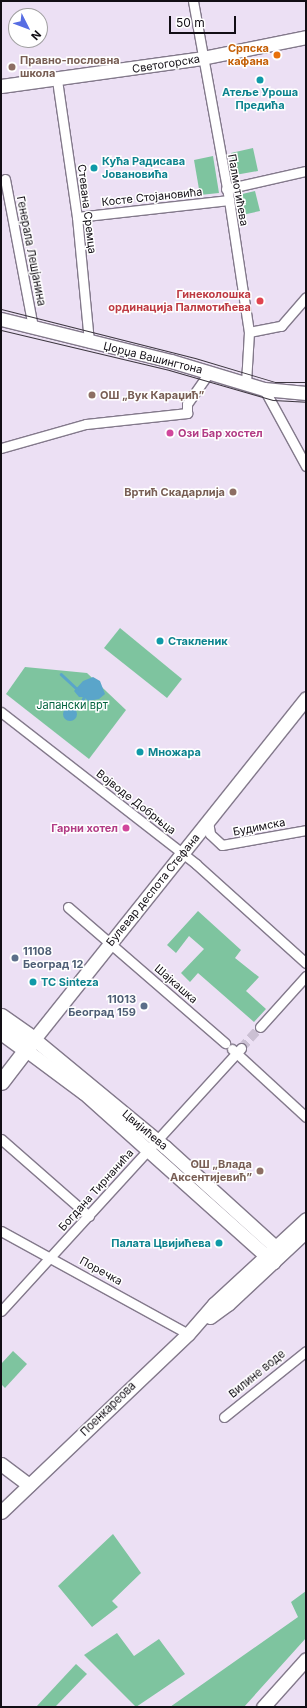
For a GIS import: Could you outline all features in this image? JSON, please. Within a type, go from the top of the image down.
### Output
[{"type":"main road","name":"Цвијићева","points":[[1,1016],[30,1044]]},
{"type":"main road","name":"Цвијићева","points":[[1,1032],[30,1044]]},
{"type":"main road","name":"Булевар деспота Стефана","points":[[1,1082],[30,1044]]},
{"type":"street","name":"Палмотићева","points":[[193,1],[202,58],[229,200],[249,332],[246,383]]},
{"type":"street","name":"Светогорска","points":[[1,86],[57,80],[202,58],[306,37]]},
{"type":"street","name":"Стевана Сремца","points":[[57,80],[77,217],[89,342]]},
{"type":"street","points":[[226,188],[306,171]]},
{"type":"street","name":"Генерала Лешјанина","points":[[5,179],[33,327]]},
{"type":"street","name":"Косте Стојановића","points":[[77,217],[229,200]]},
{"type":"street","points":[[249,332],[281,326],[306,297]]},
{"type":"street","name":"Џорџа Вашингтона","points":[[1,319],[209,372],[264,389],[306,393]]},
{"type":"street","points":[[1,448],[86,424],[187,413],[187,404],[209,372]]},
{"type":"street","points":[[264,389],[306,466]]},
{"type":"street","name":"Булевар деспота Стефана","points":[[30,1044],[306,698]]},
{"type":"street","name":"Војводе Добрњца","points":[[1,712],[182,854],[306,963]]},
{"type":"street","name":"Будимска","points":[[208,821],[210,834],[214,840],[225,846],[306,830]]},
{"type":"street","name":"Шајкашка","points":[[68,907],[234,1048],[306,1117]]},
{"type":"street","points":[[260,1027],[306,976]]},
{"type":"street","name":"Цвијићева","points":[[30,1044],[157,1140],[274,1255]]},
{"type":"street","name":"Цвијићева","points":[[30,1044],[148,1150],[274,1255]]},
{"type":"street","name":"Богдана Тирнанића","points":[[1,1311],[50,1260],[157,1140],[234,1048]]},
{"type":"street","points":[[1,1139],[89,1216]]},
{"type":"street","points":[[274,1255],[306,1219]]},
{"type":"street","name":"Поречка","points":[[1,1230],[50,1260],[188,1334]]},
{"type":"street","points":[[274,1255],[306,1231]]},
{"type":"street","name":"Поенкареова","points":[[1,1512],[188,1334],[228,1304],[274,1255]]},
{"type":"street","name":"Вилине воде","points":[[224,1417],[306,1351]]},
{"type":"street","points":[[1,1464],[29,1485]]},
{"type":"street","points":[[263,1707],[306,1658]]},
{"type":"green space","points":[[253,148],[258,171],[235,175],[231,153]]},
{"type":"green space","points":[[213,156],[219,193],[200,195],[194,160]]},
{"type":"green space","points":[[255,191],[260,211],[242,215],[238,195]]},
{"type":"green space","points":[[120,628],[182,679],[167,698],[104,648]]},
{"type":"green space","name":"Јапански врт","points":[[25,667],[87,673],[126,710],[89,759],[6,694]]},
{"type":"green space","points":[[198,911],[241,950],[235,958],[259,977],[246,991],[266,1009],[254,1022],[198,973],[190,982],[181,973],[204,949],[189,936],[176,953],[167,945]]},
{"type":"green space","points":[[13,1351],[27,1364],[5,1388],[1,1384],[1,1364]]},
{"type":"green space","points":[[113,1534],[141,1573],[112,1601],[118,1607],[92,1627],[58,1586]]},
{"type":"green space","points":[[306,1591],[306,1638],[244,1707],[170,1707],[298,1617],[291,1602]]},
{"type":"green space","points":[[117,1633],[134,1656],[159,1639],[185,1674],[136,1707],[84,1655]]},
{"type":"green space","points":[[76,1664],[87,1674],[55,1707],[36,1707]]},
{"type":"water","points":[[93,677],[100,681],[105,694],[99,699],[88,701],[84,697],[79,697],[74,691],[83,681]]},
{"type":"water","points":[[67,707],[73,707],[77,711],[77,717],[73,721],[67,721],[63,717],[63,711]]},
{"type":"waterway","points":[[61,674],[77,689]]},
{"type":"waterway","points":[[75,708],[81,704],[84,696]]},
{"type":"tunnel","points":[[241,1048],[260,1027]]},
{"type":"tram line","points":[[1,309],[195,358],[275,382],[306,382]]},
{"type":"tram line","points":[[1,330],[169,370],[273,400],[306,402]]},
{"type":"place","name":"Српска кафана","points":[[277,55]]},
{"type":"place","name":"Правно-пословна школа","points":[[12,67]]},
{"type":"place","name":"Атеље Уроша Предића","points":[[260,80]]},
{"type":"place","name":"Кућа Радисава Јовановића","points":[[94,168]]},
{"type":"place","name":"Гинеколошка ординација Палмотићева","points":[[260,301]]},
{"type":"place","name":"ОШ „Вук Караџић”","points":[[92,395]]},
{"type":"place","name":"Ози Бар хостел","points":[[170,433]]},
{"type":"place","name":"Вртић Скадарлија","points":[[233,492]]},
{"type":"place","name":"Стакленик","points":[[160,641]]},
{"type":"place","name":"Множара","points":[[140,752]]},
{"type":"place","name":"Гарни хотел","points":[[126,828]]},
{"type":"place","name":"11108 Београд 12","points":[[15,958]]},
{"type":"place","name":"TC Sinteza","points":[[33,982]]},
{"type":"place","name":"11013 Београд 159","points":[[144,1006]]},
{"type":"place","name":"ОШ „Влада Аксентијевић”","points":[[260,1171]]},
{"type":"place","name":"Палата Цвијићева","points":[[219,1243]]}]
